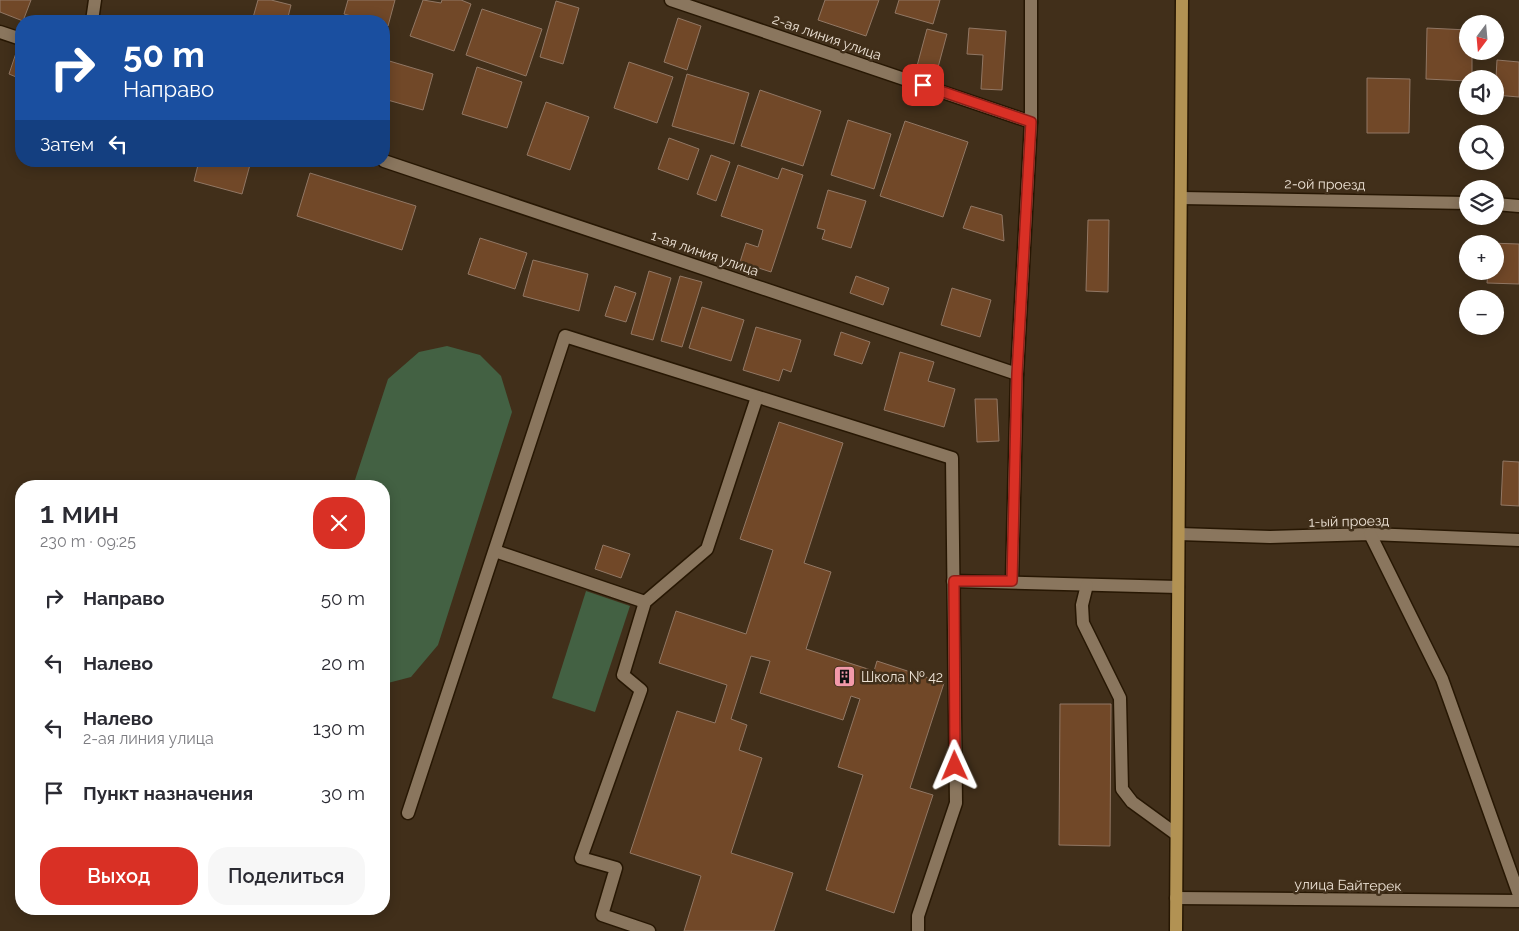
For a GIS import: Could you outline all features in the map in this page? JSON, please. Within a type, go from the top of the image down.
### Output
[{"type":"main road","points":[[1176,931],[1182,0]]},
{"type":"street","points":[[93,15],[95,0]]},
{"type":"street","name":"2-ая линия улица","points":[[671,0],[1031,122]]},
{"type":"street","points":[[1012,581],[1017,374],[1031,122],[1031,0]]},
{"type":"street","points":[[0,32],[15,37]]},
{"type":"street","name":"1-ая линия улица","points":[[390,163],[1017,374]]},
{"type":"street","name":"2-ой проезд","points":[[1181,198],[1459,203]]},
{"type":"street","points":[[1504,205],[1519,206]]},
{"type":"street","points":[[408,813],[565,336],[952,458],[956,803],[918,916],[918,931]]},
{"type":"street","points":[[649,931],[602,915],[616,868],[581,858],[641,690],[623,674],[645,602],[707,549],[758,397]]},
{"type":"street","name":"1-ый проезд","points":[[1179,534],[1270,537],[1370,534],[1519,540]]},
{"type":"street","points":[[1370,534],[1442,679],[1519,895]]},
{"type":"street","points":[[494,551],[645,602]]},
{"type":"street","points":[[954,581],[1012,581],[1178,587]]},
{"type":"street","points":[[1087,585],[1082,605],[1083,623],[1120,698],[1122,789],[1132,802],[1176,834]]},
{"type":"street","name":"улица Байтерек","points":[[1176,898],[1519,902]]},
{"type":"green space","points":[[447,346],[480,355],[501,376],[512,412],[438,645],[411,677],[390,682],[390,480],[355,480],[388,379],[419,352]]},
{"type":"green space","points":[[586,591],[630,606],[595,712],[552,698]]},
{"type":"building","points":[[0,0],[31,0],[25,15],[15,15],[15,18],[0,12]]},
{"type":"building","points":[[258,0],[271,0],[291,5],[288,15],[254,15]]},
{"type":"building","points":[[348,0],[395,0],[390,19],[390,15],[344,14]]},
{"type":"building","points":[[423,0],[441,3],[442,0],[461,0],[471,4],[454,51],[410,36]]},
{"type":"building","points":[[825,0],[879,0],[866,36],[818,20]]},
{"type":"building","points":[[899,0],[940,0],[933,24],[895,13]]},
{"type":"building","points":[[556,1],[579,8],[563,64],[540,57]]},
{"type":"building","points":[[482,9],[542,29],[526,76],[466,55]]},
{"type":"building","points":[[678,18],[701,26],[687,70],[664,62]]},
{"type":"building","points":[[969,28],[1006,31],[1002,90],[981,89],[983,55],[967,54]]},
{"type":"building","points":[[1427,28],[1459,30],[1459,60],[1472,60],[1472,70],[1459,70],[1459,81],[1426,79]]},
{"type":"building","points":[[927,29],[947,34],[937,71],[917,66]]},
{"type":"building","points":[[15,56],[15,76],[9,74]]},
{"type":"building","points":[[1497,60],[1519,62],[1519,97],[1504,96],[1504,70],[1496,70]]},
{"type":"building","points":[[390,61],[433,74],[423,110],[390,101]]},
{"type":"building","points":[[629,62],[673,77],[657,123],[614,108]]},
{"type":"building","points":[[477,67],[522,82],[507,128],[462,114]]},
{"type":"building","points":[[687,74],[749,93],[734,144],[672,126]]},
{"type":"building","points":[[1367,78],[1410,79],[1409,133],[1367,133]]},
{"type":"building","points":[[760,90],[821,111],[803,166],[741,146]]},
{"type":"building","points":[[546,102],[589,117],[570,170],[527,155]]},
{"type":"building","points":[[848,120],[891,134],[874,189],[831,175]]},
{"type":"building","points":[[905,121],[968,142],[943,217],[880,196]]},
{"type":"building","points":[[669,138],[699,149],[688,180],[658,169]]},
{"type":"building","points":[[711,155],[730,162],[716,201],[697,194]]},
{"type":"building","points":[[738,165],[778,179],[782,168],[803,175],[771,272],[740,262],[746,243],[758,247],[763,230],[721,216]]},
{"type":"building","points":[[198,167],[249,167],[242,194],[194,181]]},
{"type":"building","points":[[310,173],[416,206],[402,250],[297,216]]},
{"type":"building","points":[[828,190],[866,201],[851,248],[822,239],[825,230],[817,228]]},
{"type":"building","points":[[971,206],[1002,215],[1004,241],[963,228]]},
{"type":"building","points":[[1088,220],[1109,220],[1108,292],[1086,291]]},
{"type":"building","points":[[480,238],[527,253],[515,289],[468,274]]},
{"type":"building","points":[[1504,244],[1519,244],[1519,284],[1487,283],[1487,280],[1504,280]]},
{"type":"building","points":[[533,260],[588,274],[579,311],[523,296]]},
{"type":"building","points":[[649,271],[671,278],[653,340],[631,334]]},
{"type":"building","points":[[680,276],[702,282],[682,347],[661,341]]},
{"type":"building","points":[[856,276],[889,288],[883,305],[850,293]]},
{"type":"building","points":[[615,286],[636,293],[626,322],[605,316]]},
{"type":"building","points":[[952,288],[991,300],[980,337],[941,325]]},
{"type":"building","points":[[702,307],[744,320],[731,361],[689,348]]},
{"type":"building","points":[[756,327],[801,340],[791,372],[783,369],[779,381],[743,370]]},
{"type":"building","points":[[841,332],[870,342],[862,364],[834,355]]},
{"type":"building","points":[[900,352],[934,362],[928,381],[955,389],[944,427],[884,410]]},
{"type":"building","points":[[975,399],[997,399],[999,441],[977,442]]},
{"type":"building","name":"Школа № 42","points":[[779,422],[843,443],[804,563],[831,572],[806,649],[874,671],[877,661],[944,683],[910,788],[933,795],[894,913],[826,890],[863,775],[838,767],[860,699],[851,696],[843,720],[760,693],[770,661],[751,656],[731,719],[747,725],[739,750],[762,758],[731,853],[793,873],[774,931],[684,931],[701,876],[630,853],[677,711],[715,723],[727,685],[659,663],[676,611],[746,634],[773,550],[740,539]]},
{"type":"building","points":[[1503,461],[1519,462],[1519,506],[1501,505]]},
{"type":"building","points":[[603,545],[630,554],[621,578],[595,569]]},
{"type":"building","points":[[1060,704],[1111,704],[1110,846],[1059,845]]},
{"type":"place","name":"Школа № 42","points":[[845,677]]},
{"type":"route","points":[[923,85],[1031,122],[1017,374],[1012,581],[954,581],[955,766]]}]
